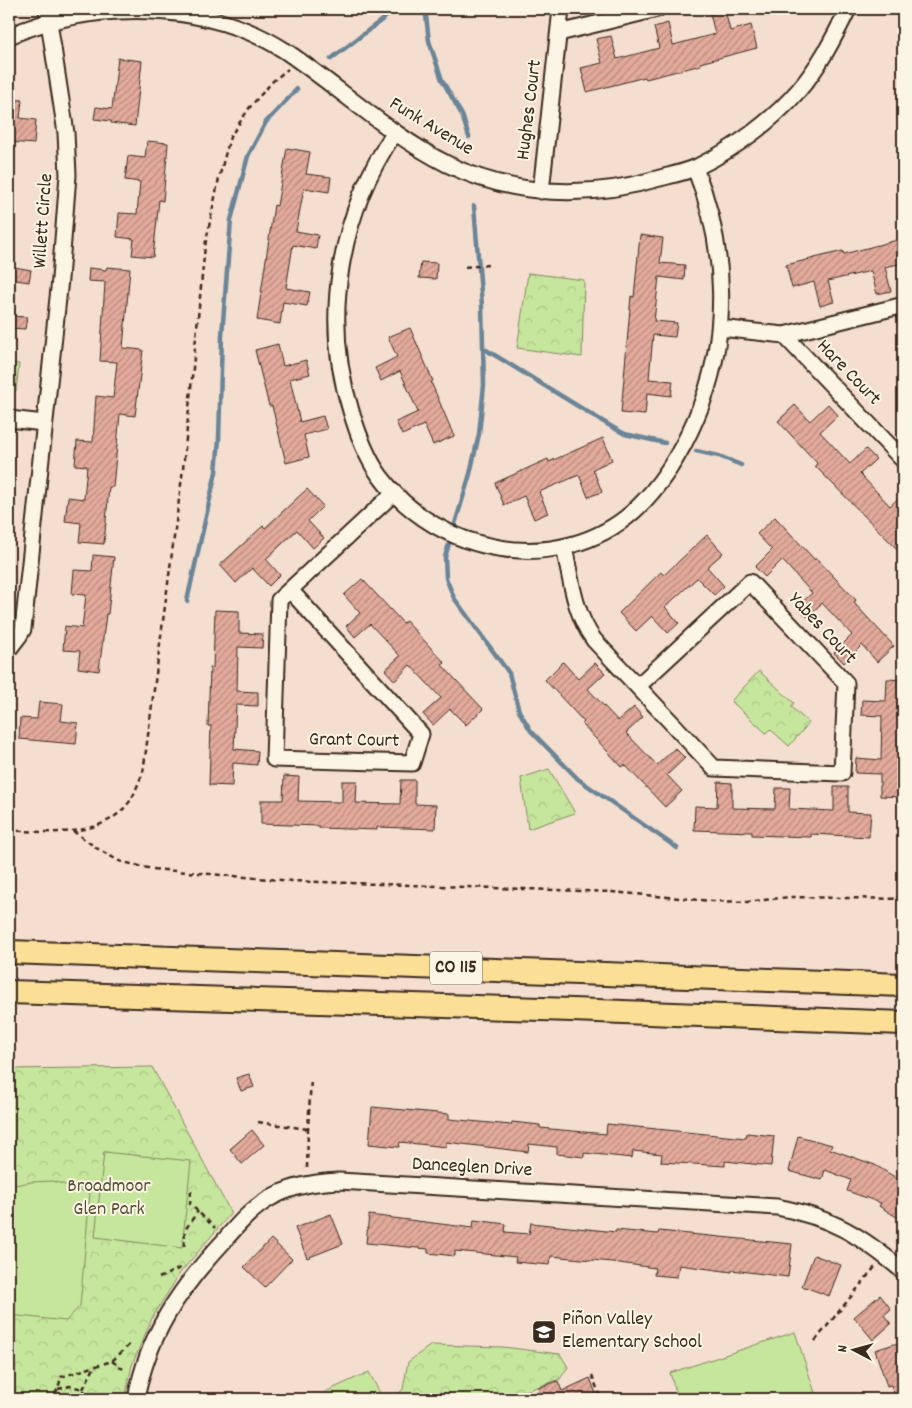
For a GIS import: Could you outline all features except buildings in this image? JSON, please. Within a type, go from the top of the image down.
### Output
[{"type":"highway","name":"CO 115","points":[[9,952],[903,985]]},
{"type":"highway","name":"CO 115","points":[[9,992],[572,1010],[903,1023]]},
{"type":"street","name":"Hughes Court","points":[[541,191],[561,9]]},
{"type":"street","points":[[559,33],[657,9]]},
{"type":"street","name":"Funk Avenue","points":[[9,36],[26,29],[48,15],[148,10],[200,16],[227,16],[299,61],[395,132],[429,154],[460,170],[481,178],[541,191],[565,193],[612,189],[639,184],[695,168],[718,156],[765,122],[793,96],[818,64],[848,9]]},
{"type":"street","name":"Willett Circle","points":[[9,649],[19,636],[22,628],[60,279],[68,175],[66,133],[48,15]]},
{"type":"street","points":[[395,132],[367,183],[348,232],[343,253],[338,284],[337,315],[341,373],[355,424],[370,460],[394,493],[440,529],[476,544],[497,548],[518,550],[551,549],[564,547],[596,535],[622,520],[641,503],[663,477],[685,441],[701,406],[713,364],[720,328],[720,285],[716,242],[707,201],[695,168]]},
{"type":"street","name":"Hare Court","points":[[720,328],[784,335],[900,306],[903,311]]},
{"type":"street","name":"Hare Court","points":[[784,335],[903,460]]},
{"type":"street","points":[[9,419],[44,423]]},
{"type":"street","name":"Grant Court","points":[[290,590],[421,734],[412,763],[274,759],[279,600],[394,493]]},
{"type":"street","name":"Yabes Court","points":[[564,547],[578,611],[586,629],[594,640],[714,768],[842,773],[846,683],[750,582],[638,686]]},
{"type":"street","name":"Danceglen Drive","points":[[136,1399],[143,1367],[159,1328],[187,1283],[248,1214],[267,1200],[284,1191],[304,1184],[340,1180],[777,1207],[819,1217],[840,1226],[862,1239],[888,1258],[903,1272]]},
{"type":"path","points":[[9,830],[49,833],[89,829],[113,818],[132,798],[143,773],[183,469],[204,246],[230,137],[250,107],[273,81],[299,61]]},
{"type":"path","points":[[465,267],[489,265]]},
{"type":"path","points":[[72,831],[98,850],[119,861],[152,870],[292,881],[612,892],[712,901],[747,902],[789,897],[903,899]]},
{"type":"path","points":[[307,1168],[311,1079]]},
{"type":"path","points":[[258,1122],[308,1129]]},
{"type":"path","points":[[191,1191],[190,1204],[215,1228]]},
{"type":"path","points":[[184,1246],[185,1230],[198,1211]]},
{"type":"path","points":[[815,1342],[876,1265],[888,1258]]},
{"type":"path","points":[[31,1399],[33,1397],[52,1398],[58,1389],[61,1377],[112,1361],[130,1344]]},
{"type":"path","points":[[112,1361],[123,1369]]},
{"type":"path","points":[[83,1389],[94,1368]]},
{"type":"path","points":[[592,1375],[601,1399]]},
{"type":"path","points":[[58,1389],[70,1386],[83,1389]]},
{"type":"path","points":[[83,1389],[88,1399]]},
{"type":"green space","points":[[528,273],[584,280],[582,357],[517,348]]},
{"type":"green space","points":[[9,363],[19,364],[16,391],[9,390]]},
{"type":"green space","points":[[759,671],[794,703],[791,707],[809,723],[789,746],[770,729],[766,733],[731,701]]},
{"type":"green space","points":[[549,769],[575,813],[528,829],[521,778]]},
{"type":"green space","name":"Broadmoor Glen Park","points":[[152,1067],[231,1213],[180,1273],[152,1318],[132,1365],[125,1399],[9,1399],[9,1069]]},
{"type":"green space","points":[[104,1152],[191,1161],[182,1248],[95,1237]]},
{"type":"green space","points":[[53,1181],[90,1193],[80,1306],[66,1321],[9,1315],[9,1186]]},
{"type":"green space","points":[[795,1332],[817,1399],[678,1399],[670,1373]]},
{"type":"green space","points":[[431,1345],[503,1347],[560,1354],[568,1367],[560,1379],[503,1399],[394,1399],[403,1389],[408,1362]]},
{"type":"green space","points":[[369,1372],[383,1399],[328,1399],[325,1392]]},
{"type":"waterway","points":[[331,59],[396,9]]},
{"type":"waterway","points":[[427,9],[429,41],[442,80],[462,115],[469,137]]},
{"type":"waterway","points":[[187,601],[216,472],[219,439],[222,335],[231,220],[248,156],[266,122],[297,89]]},
{"type":"waterway","points":[[474,206],[482,306],[484,385],[479,434],[470,474],[445,557],[446,578],[454,598],[509,673],[519,711],[531,731],[578,779],[677,848]]},
{"type":"waterway","points":[[483,348],[625,434],[665,443]]},
{"type":"waterway","points":[[696,451],[719,456],[741,465]]},
{"type":"place","name":"Piñon Valley Elementary School","points":[[544,1332]]}]
